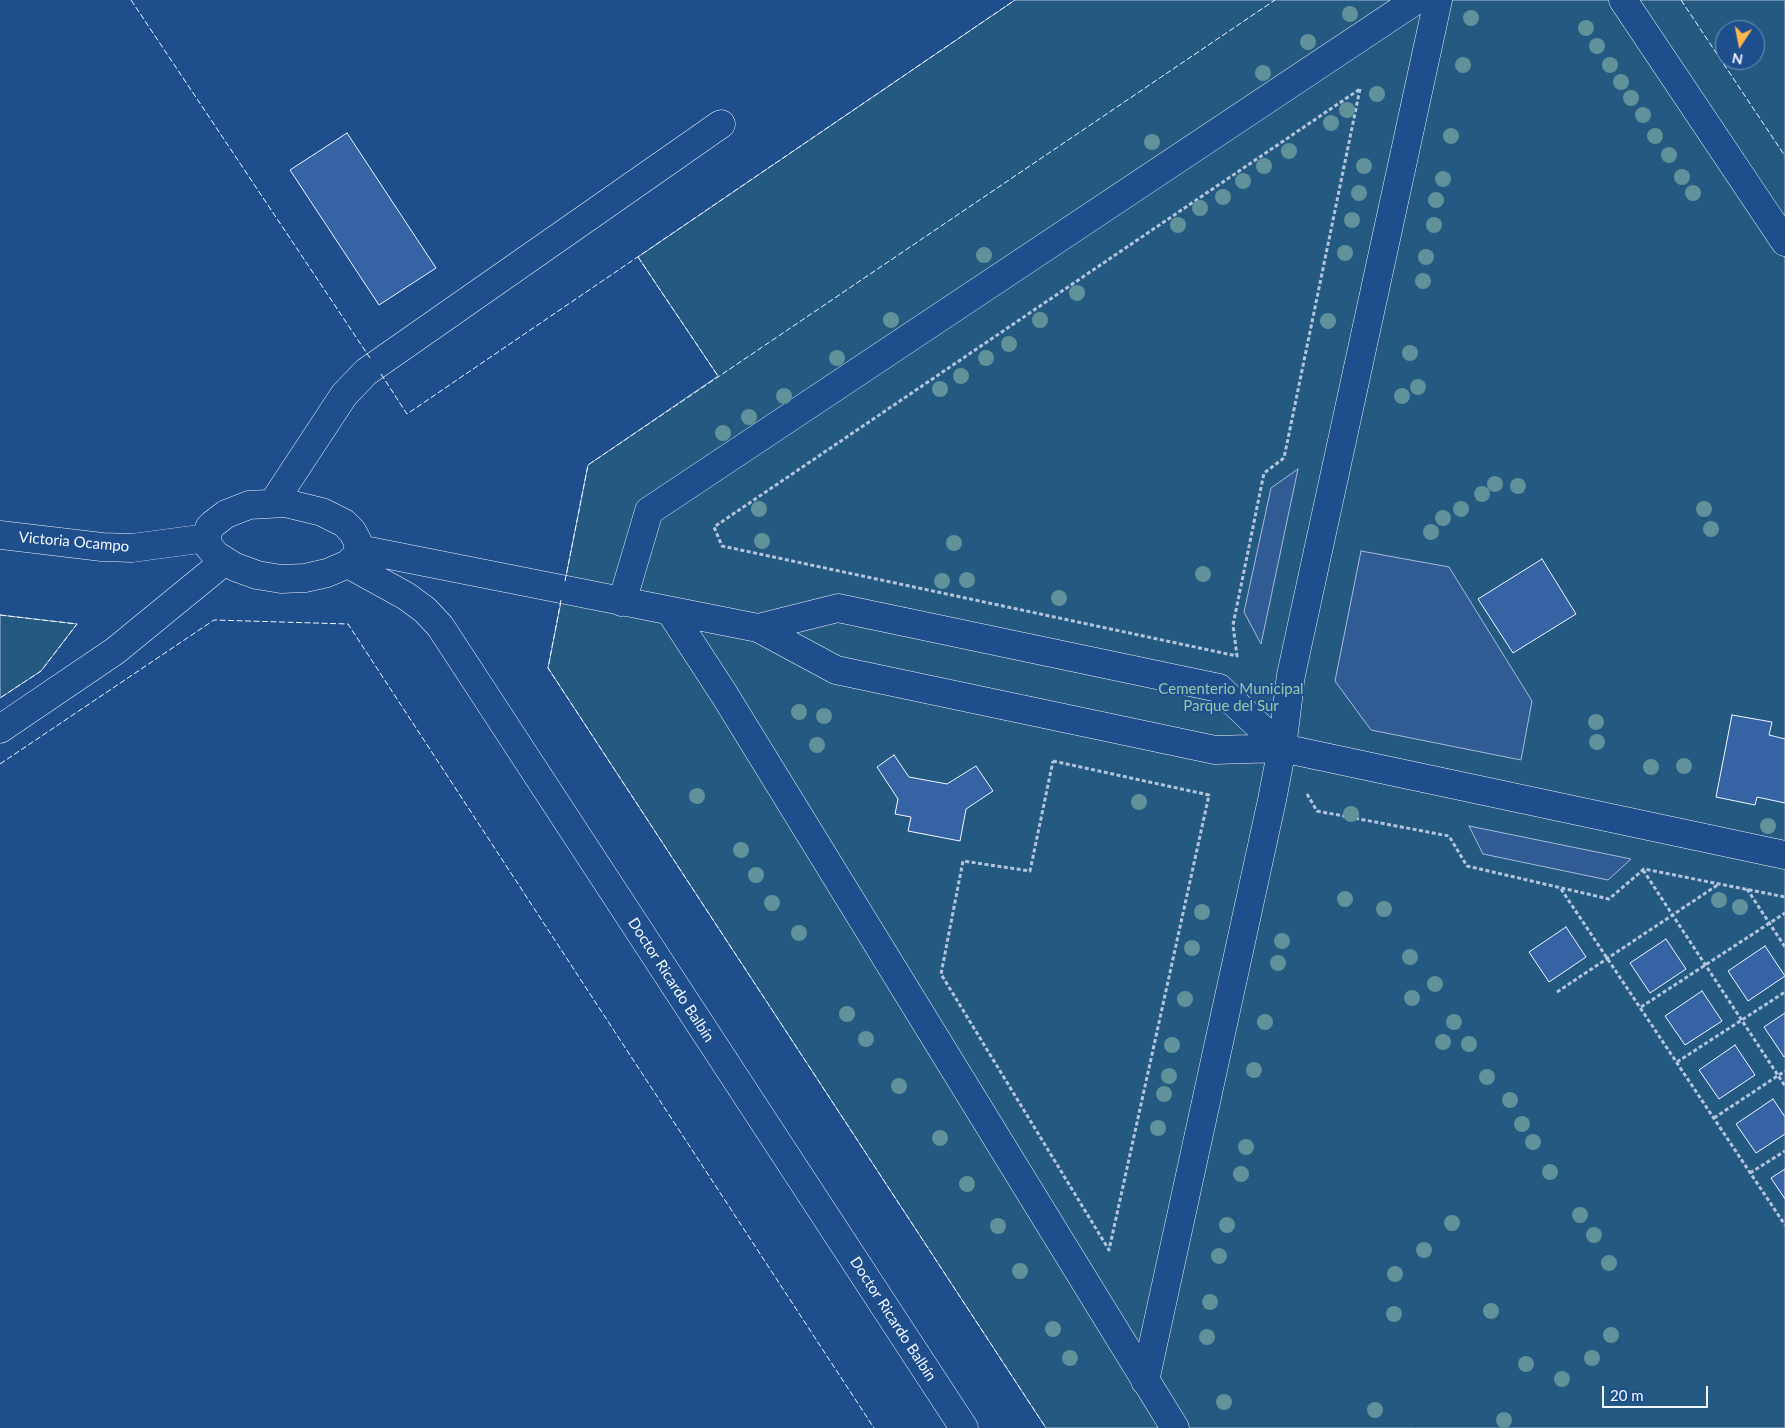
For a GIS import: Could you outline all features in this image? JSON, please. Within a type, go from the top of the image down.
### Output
[{"type":"street","points":[[622,602],[649,511],[1416,0]]},
{"type":"street","points":[[1145,1381],[1282,748],[1291,676],[1438,0]]},
{"type":"street","points":[[1623,0],[1785,242]]},
{"type":"street","points":[[273,503],[344,396],[366,372],[721,124]]},
{"type":"street","points":[[353,556],[358,540],[344,523],[297,504],[249,505],[226,514],[213,524],[209,528],[207,538],[212,551],[225,561],[257,575],[281,579],[316,576],[353,556],[622,602],[758,628],[836,670],[1215,750],[1282,748],[1785,856]]},
{"type":"street","name":"Victoria Ocampo","points":[[0,535],[102,547],[132,548],[207,538]]},
{"type":"street","name":"Doctor Ricardo Balbín","points":[[353,556],[425,610],[440,626],[964,1428]]},
{"type":"street","points":[[0,729],[115,651],[225,561]]},
{"type":"street","points":[[758,628],[838,608],[1218,688],[1282,748]]},
{"type":"street","points":[[670,611],[724,694],[1175,1428]]},
{"type":"path","points":[[1360,88],[1284,458],[1264,473],[1233,625],[1237,656],[722,546],[714,528],[1360,88]]},
{"type":"path","points":[[1282,748],[1316,811],[1449,836],[1467,866],[1609,899],[1643,870]]},
{"type":"path","points":[[1053,761],[1209,795],[1158,1028],[1109,1250],[941,974],[963,861],[1030,871],[1053,761]]},
{"type":"path","points":[[1643,870],[1785,897]]},
{"type":"path","points":[[1643,870],[1785,1086]]},
{"type":"path","points":[[1557,992],[1719,884]]},
{"type":"path","points":[[1561,888],[1785,1226]]},
{"type":"path","points":[[1747,890],[1785,947]]},
{"type":"path","points":[[1641,1007],[1785,913]]},
{"type":"path","points":[[1677,1062],[1785,992]]},
{"type":"path","points":[[1714,1118],[1785,1071]]},
{"type":"path","points":[[1750,1173],[1785,1151]]},
{"type":"green space","name":"Cementerio Municipal Parque del Sur","points":[[1015,0],[1785,0],[1785,1428],[1046,1428],[548,668],[588,465],[718,376],[638,257]]},
{"type":"green space","points":[[0,615],[77,624],[41,671],[0,698]]},
{"type":"shaded area","points":[[1298,469],[1261,644],[1244,612],[1271,488]]},
{"type":"shaded area","points":[[1361,551],[1449,567],[1532,701],[1521,760],[1371,730],[1335,681]]},
{"type":"shaded area","points":[[1469,826],[1631,859],[1608,880],[1483,854]]},
{"type":"building","points":[[347,133],[436,268],[379,305],[290,170]]},
{"type":"building","points":[[1542,559],[1576,614],[1513,653],[1478,599]]},
{"type":"building","points":[[1732,715],[1772,722],[1769,735],[1785,739],[1785,803],[1757,797],[1755,805],[1716,797]]},
{"type":"building","points":[[894,755],[909,777],[947,784],[976,766],[993,791],[966,809],[960,841],[908,831],[911,817],[895,814],[898,799],[877,767]]},
{"type":"building","points":[[1566,927],[1586,957],[1549,982],[1529,952]]},
{"type":"building","points":[[1666,939],[1686,969],[1650,993],[1630,963]]},
{"type":"building","points":[[1765,946],[1785,976],[1748,1001],[1728,971]]},
{"type":"building","points":[[1702,991],[1722,1021],[1685,1045],[1665,1016]]},
{"type":"building","points":[[1785,1013],[1785,1056],[1784,1057],[1764,1027]]},
{"type":"building","points":[[1735,1045],[1755,1075],[1719,1099],[1699,1070]]},
{"type":"building","points":[[1773,1099],[1785,1117],[1785,1134],[1756,1153],[1736,1124]]},
{"type":"building","points":[[1785,1169],[1785,1199],[1771,1178]]},
{"type":"fence","points":[[131,0],[370,358]]},
{"type":"fence","points":[[381,374],[407,414],[1015,0]]},
{"type":"fence","points":[[565,581],[588,465],[1275,0]]},
{"type":"fence","points":[[1681,0],[1785,156]]},
{"type":"fence","points":[[638,257],[718,376]]},
{"type":"fence","points":[[561,600],[548,668],[1046,1428]]},
{"type":"fence","points":[[0,615],[77,624],[41,671],[0,698]]},
{"type":"fence","points":[[0,764],[214,620],[348,624],[874,1428]]}]
